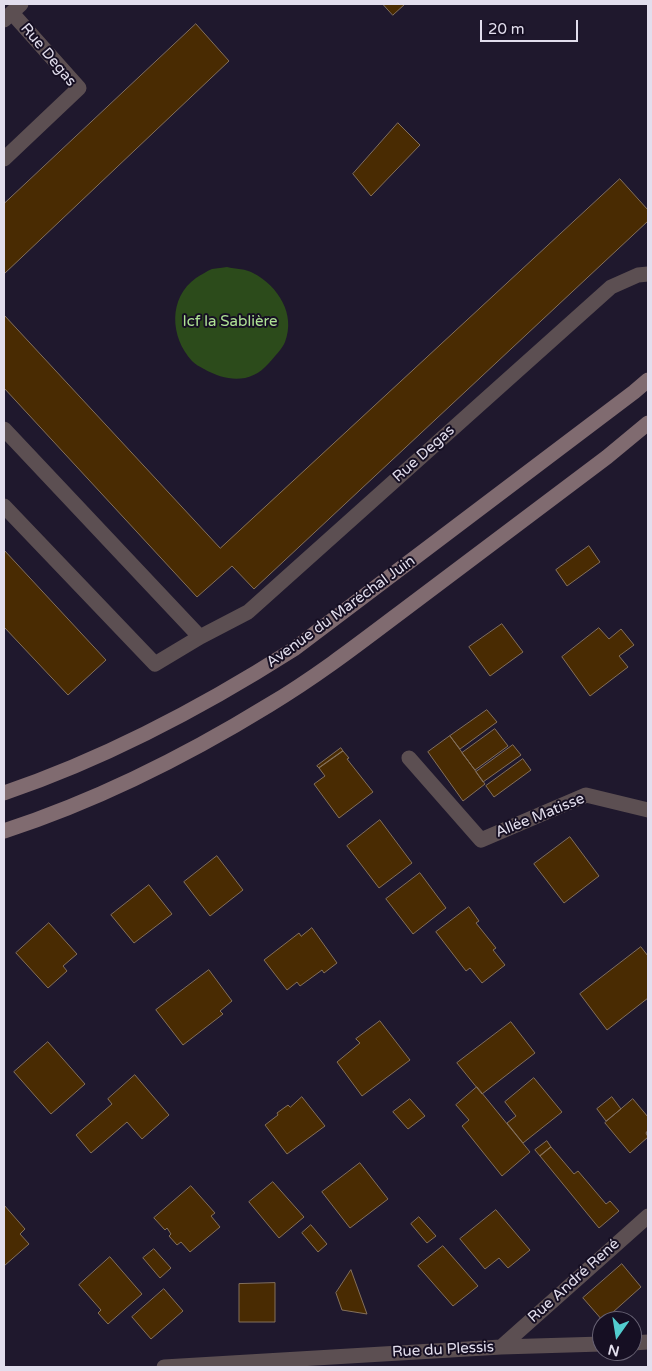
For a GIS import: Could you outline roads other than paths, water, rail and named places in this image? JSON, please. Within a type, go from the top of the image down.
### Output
[{"type":"street","name":"Rue Degas","points":[[4,159],[79,88],[12,12]]},
{"type":"street","name":"Rue Degas","points":[[4,506],[155,664],[200,637],[248,612],[611,287],[638,275],[648,274]]},
{"type":"street","name":"Avenue du Maréchal Juin","points":[[4,793],[58,774],[134,740],[198,708],[279,659],[302,644],[648,380]]},
{"type":"street","points":[[4,831],[65,809],[125,782],[204,743],[270,705],[346,654],[607,457],[648,423]]},
{"type":"street","points":[[4,429],[200,637]]},
{"type":"street","points":[[607,457],[648,437]]},
{"type":"street","name":"Allée Matisse","points":[[409,758],[481,840],[586,794],[648,810]]},
{"type":"street","name":"Rue André René","points":[[501,1347],[648,1216]]},
{"type":"street","name":"Rue du Plessis","points":[[164,1367],[501,1347],[592,1344]]},
{"type":"park label","name":"Icf la Sablière","points":[[230,322]]}]
